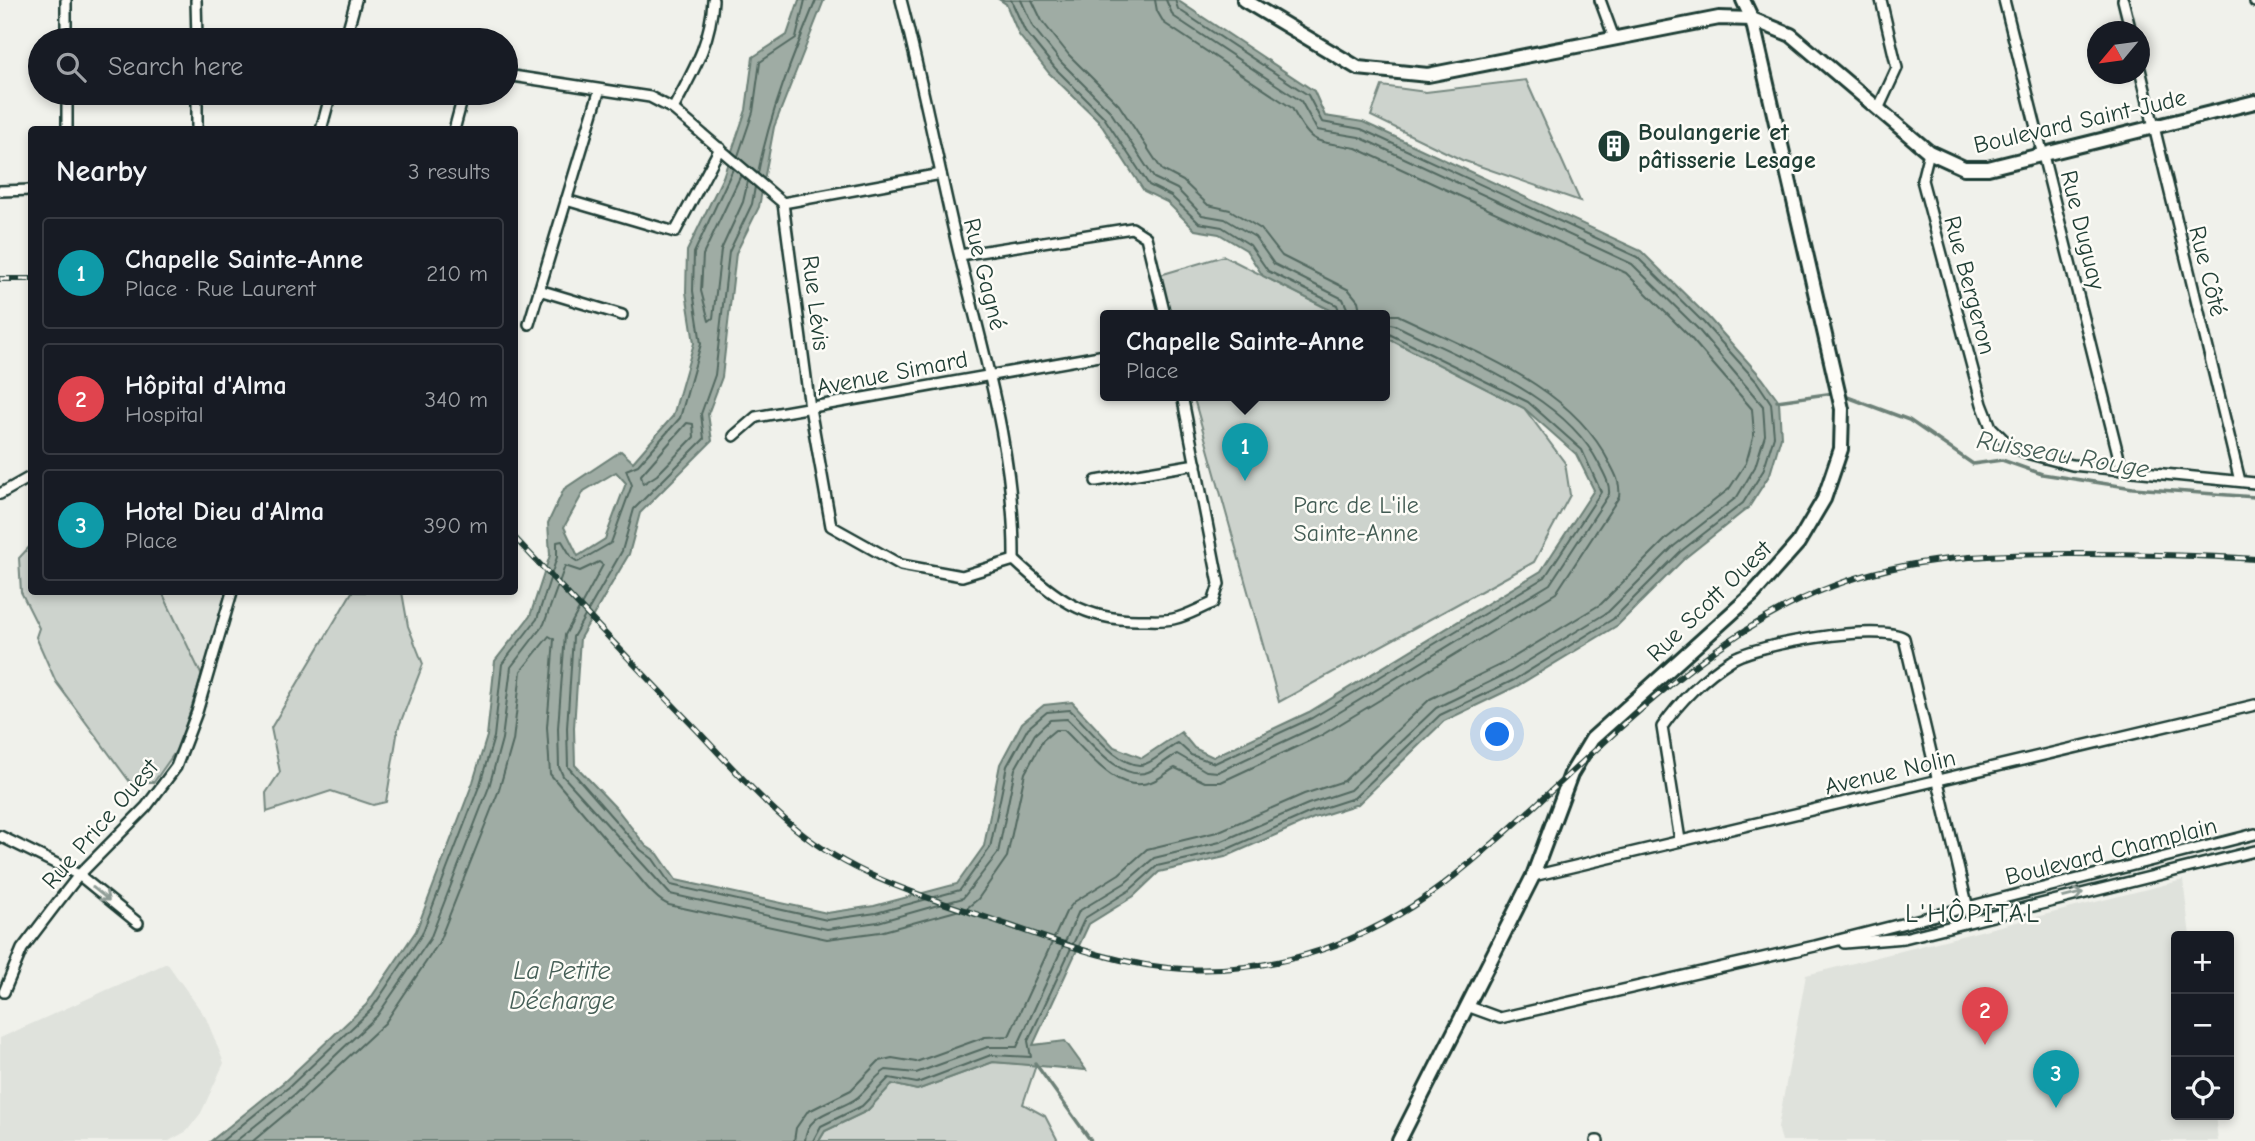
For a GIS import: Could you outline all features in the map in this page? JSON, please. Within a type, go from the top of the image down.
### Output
[{"type":"street","points":[[66,0],[66,28]]},
{"type":"street","points":[[196,0],[197,28]]},
{"type":"street","points":[[348,28],[356,0]]},
{"type":"street","points":[[673,109],[704,51],[712,27],[713,0]]},
{"type":"street","name":"Rue Gagné","points":[[901,0],[924,87],[941,174],[1005,437],[1014,530],[1014,560]]},
{"type":"street","points":[[1244,0],[1358,68],[1428,75],[1719,18],[1752,19]]},
{"type":"street","points":[[1600,0],[1614,38]]},
{"type":"street","name":"Rue Scott Ouest","points":[[1399,1141],[1534,876],[1571,774],[1585,748],[1753,594],[1798,543],[1824,499],[1841,449],[1842,409],[1752,19],[1744,0]]},
{"type":"street","points":[[1879,107],[1897,68],[1881,0]]},
{"type":"street","name":"Rue Duguay","points":[[2004,0],[2045,154],[2122,470]]},
{"type":"street","points":[[2123,0],[2128,21]]},
{"type":"street","name":"Boulevard Saint-Jude","points":[[1752,19],[1791,35],[1929,152],[1964,168],[1988,169],[2255,102]]},
{"type":"street","points":[[518,77],[600,92],[650,97],[673,109],[783,203],[941,174]]},
{"type":"street","name":"Rue Côté","points":[[2143,84],[2239,481]]},
{"type":"street","points":[[529,324],[600,92]]},
{"type":"street","points":[[67,105],[67,126]]},
{"type":"street","points":[[197,105],[197,126]]},
{"type":"street","points":[[322,126],[328,105]]},
{"type":"street","points":[[455,126],[461,105]]},
{"type":"street","points":[[566,200],[675,232],[720,148]]},
{"type":"street","name":"Rue Bergeron","points":[[1929,152],[1922,180],[1982,404],[1992,427],[2010,446],[2030,454],[2072,465],[2122,470]]},
{"type":"street","points":[[0,191],[28,190]]},
{"type":"street","name":"Rue Lévis","points":[[783,203],[810,408],[831,526],[901,565],[962,576],[1014,560]]},
{"type":"street","points":[[960,255],[1132,228],[1146,237],[1164,310]]},
{"type":"street","points":[[539,290],[622,315]]},
{"type":"street","name":"Avenue Simard","points":[[734,436],[756,417],[991,373],[1100,356]]},
{"type":"street","points":[[1014,560],[1062,600],[1093,615],[1123,620],[1172,619],[1213,603],[1219,584],[1183,401]]},
{"type":"street","points":[[1096,481],[1196,464]]},
{"type":"street","points":[[2122,470],[2255,483]]},
{"type":"street","points":[[0,494],[28,478]]},
{"type":"street","name":"Rue Price Ouest","points":[[4,992],[22,950],[79,876],[146,807],[176,766],[201,701],[231,595]]},
{"type":"street","points":[[1680,840],[1662,727],[1677,705],[1731,659],[1757,648],[1871,631],[1898,634],[1904,638],[1971,921]]},
{"type":"street","name":"Avenue Nolin","points":[[1534,876],[2255,705]]},
{"type":"street","name":"Boulevard Champlain","points":[[1467,1006],[1500,1018],[1815,946],[2255,834]]},
{"type":"street","points":[[0,836],[79,876],[138,923]]},
{"type":"street","name":"Boulevard Champlain","points":[[1815,946],[1903,938],[2255,851]]},
{"type":"shaded area","points":[[163,595],[226,595],[202,676]]},
{"type":"shaded area","points":[[2183,880],[2189,931],[2171,931],[2171,1120],[2216,1120],[2218,1141],[1782,1141],[1778,1127],[1806,975]]},
{"type":"shaded area","points":[[167,963],[206,1018],[224,1063],[201,1113],[187,1131],[169,1141],[0,1141],[0,1038]]},
{"type":"green space","points":[[1526,80],[1580,201],[1462,160],[1371,116],[1382,86],[1426,92]]},
{"type":"green space","points":[[1224,256],[1330,310],[1170,310],[1160,275]]},
{"type":"green space","name":"Parc de L'ile Sainte-Anne","points":[[1390,340],[1524,408],[1565,463],[1570,495],[1534,562],[1279,702],[1195,401],[1390,401]]},
{"type":"green space","points":[[28,548],[28,595],[163,595],[202,676],[178,748],[154,782],[130,782],[56,682],[36,637],[39,628],[21,592],[19,558]]},
{"type":"green space","points":[[350,595],[403,595],[408,626],[423,664],[398,729],[386,802],[373,805],[331,791],[267,812],[266,793],[280,772],[271,728]]},
{"type":"green space","points":[[993,1062],[1036,1065],[1023,1104],[1045,1116],[1058,1141],[819,1141],[825,1131],[867,1111],[892,1084],[917,1090]]},
{"type":"water","name":"La Petite Décharge","points":[[799,0],[824,0],[774,127],[759,207],[736,253],[722,377],[708,414],[712,441],[640,513],[629,554],[580,638],[574,728],[575,765],[616,808],[646,846],[658,854],[676,880],[827,913],[874,906],[957,884],[984,846],[1000,764],[1022,723],[1044,705],[1072,702],[1114,747],[1142,758],[1181,732],[1194,748],[1213,757],[1309,712],[1541,571],[1594,490],[1576,454],[1524,408],[1390,340],[1390,310],[1330,310],[1263,276],[1246,250],[1219,234],[1195,230],[1167,202],[1144,191],[1098,120],[1049,73],[1019,35],[1006,4],[1000,0],[1177,0],[1314,91],[1325,116],[1363,122],[1641,251],[1708,317],[1779,401],[1781,437],[1770,474],[1749,507],[1685,558],[1618,625],[1517,686],[1444,721],[1358,804],[1314,818],[1225,857],[1159,872],[1134,896],[1089,924],[1033,1045],[1065,1041],[1086,1070],[993,1062],[917,1090],[892,1084],[867,1111],[825,1131],[819,1141],[211,1141],[284,1082],[366,1005],[416,931],[473,782],[487,736],[495,661],[530,616],[550,555],[548,523],[564,489],[621,451],[633,462],[673,416],[694,343],[686,292],[687,251],[723,177],[746,110],[753,57],[787,35]],"holes":[[[616,472],[626,483],[605,539],[578,556],[564,527],[584,491]]]},
{"type":"waterway","name":"Ruisseau Rouge","points":[[1777,401],[1834,393]]},
{"type":"waterway","name":"Ruisseau Rouge","points":[[1842,395],[1909,420],[1973,464],[2002,460],[2042,474],[2133,488],[2255,497]]},
{"type":"waterway","points":[[1035,1063],[1091,1141]]},
{"type":"railway","points":[[0,279],[28,279]]},
{"type":"railway","points":[[518,541],[744,780],[817,845],[883,881],[1054,941],[1132,962],[1184,969],[1219,969],[1287,960],[1320,951],[1351,938],[1412,907],[1487,849],[1675,681],[1725,643],[1778,611],[1833,586],[1892,568],[1981,556],[2118,554],[2255,559]]},
{"type":"place","name":"Boulangerie et pâtisserie Lesage","points":[[1614,146]]},
{"type":"place","name":"Chapelle Sainte-Anne","points":[[1245,481]]},
{"type":"place","name":"Hôpital d'Alma","points":[[1985,1045]]},
{"type":"place","name":"Hotel Dieu d'Alma","points":[[2056,1108]]},
{"type":"district","name":"L'HÔPITAL","points":[[1973,914]]}]
